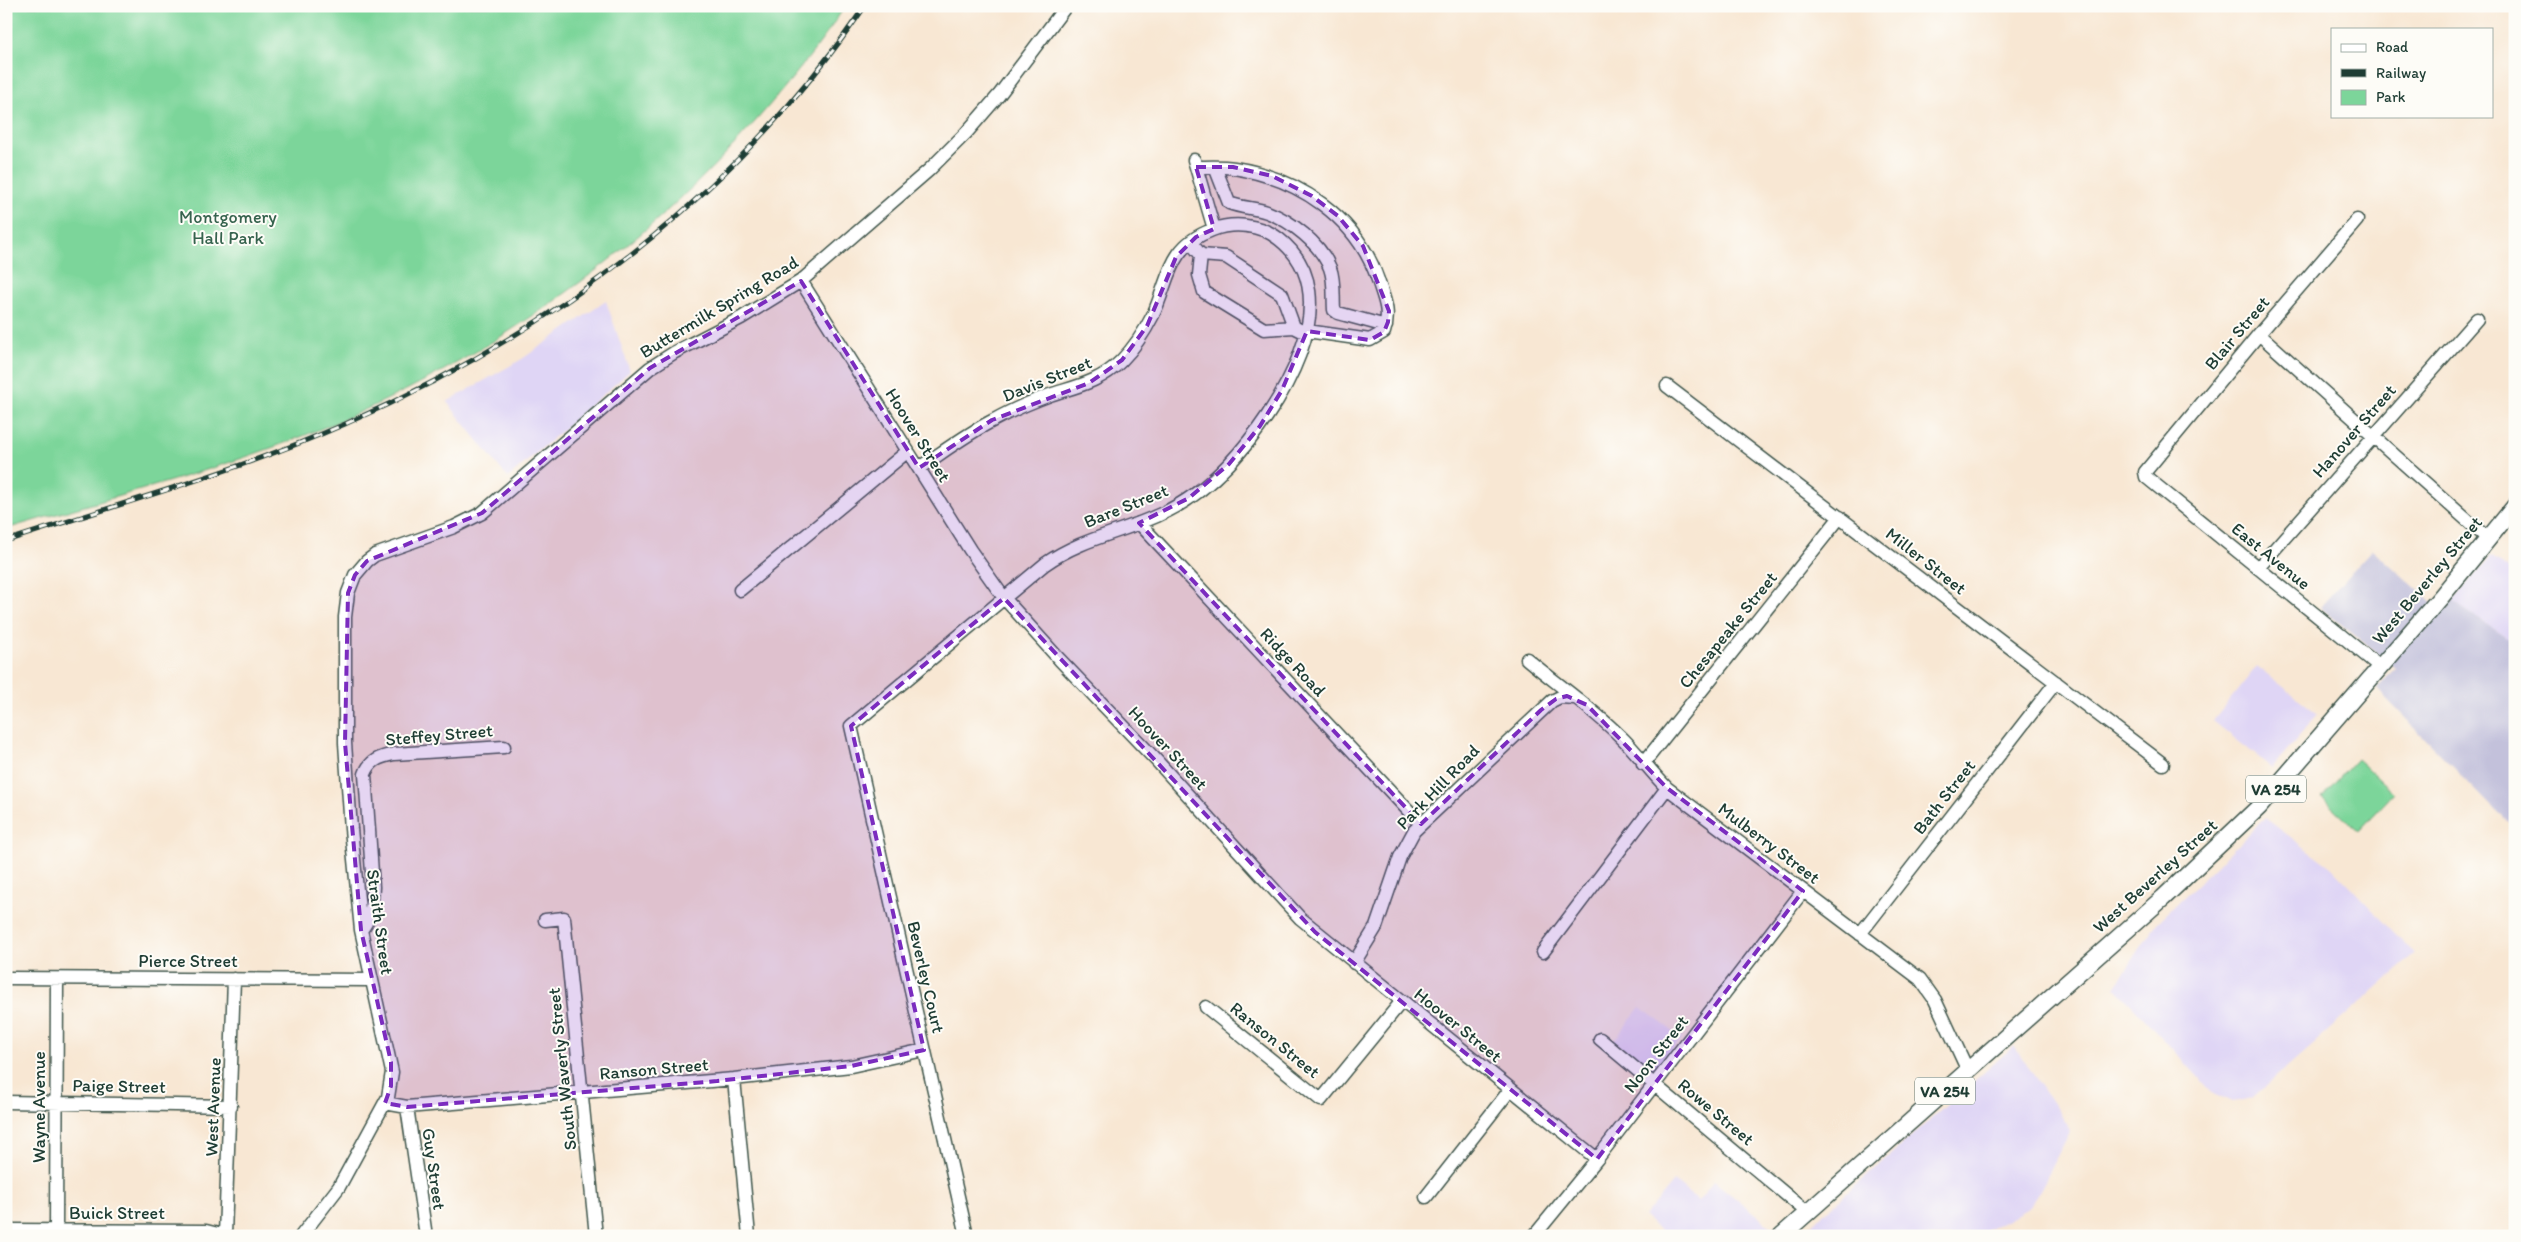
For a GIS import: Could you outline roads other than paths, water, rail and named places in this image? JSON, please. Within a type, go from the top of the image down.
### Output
[{"type":"main road","name":"West Beverley Street","points":[[1782,1236],[2168,893],[2242,824],[2279,786],[2515,506]]},
{"type":"street","name":"Buttermilk Spring Road","points":[[351,585],[361,568],[382,552],[454,527],[482,513],[650,368],[675,352],[741,318],[801,281],[930,170],[959,141],[999,95],[1066,6]]},
{"type":"street","points":[[1190,242],[1201,255],[1199,275],[1204,292],[1264,329],[1294,327],[1307,332],[1370,340],[1378,337],[1386,326],[1389,311],[1376,274],[1362,246],[1338,216],[1312,196],[1272,176],[1195,163],[1214,229]]},
{"type":"street","points":[[1215,167],[1229,203],[1266,212],[1301,232],[1314,245],[1329,266],[1332,277],[1334,310],[1338,313],[1386,326]]},
{"type":"street","name":"Blair Street","points":[[2145,470],[2357,220]]},
{"type":"street","name":"Bare Street","points":[[851,726],[1044,564],[1077,544],[1162,514],[1189,498],[1229,464],[1260,426],[1282,390],[1307,332],[1311,313],[1310,286],[1295,254],[1277,237],[1260,228],[1236,225],[1214,229]]},
{"type":"street","name":"Davis Street","points":[[919,468],[992,420],[1050,396],[1089,383],[1108,373],[1135,344],[1147,326],[1171,264],[1190,242],[1214,229]]},
{"type":"street","points":[[1201,255],[1221,255],[1282,294],[1294,327]]},
{"type":"street","name":"Hoover Street","points":[[801,281],[970,550],[1004,598],[1180,786],[1291,909],[1320,936],[1597,1159]]},
{"type":"street","name":"Hanover Street","points":[[2258,568],[2372,436],[2477,319]]},
{"type":"street","points":[[2259,334],[2487,538]]},
{"type":"street","name":"Miller Street","points":[[1667,386],[2162,764]]},
{"type":"street","points":[[740,590],[908,451]]},
{"type":"street","name":"East Avenue","points":[[2145,470],[2146,477],[2380,667]]},
{"type":"street","name":"Chesapeake Street","points":[[1643,764],[1840,517]]},
{"type":"street","name":"Ridge Road","points":[[1139,523],[1421,824]]},
{"type":"street","name":"Straith Street","points":[[301,1236],[339,1187],[385,1103],[391,1086],[391,1062],[370,980],[361,930],[351,829],[346,743],[345,617],[351,585]]},
{"type":"street","name":"Mulberry Street","points":[[1527,659],[1574,698],[1587,705],[1622,738],[1643,764],[1667,788],[1860,934],[1928,988],[1968,1070]]},
{"type":"street","name":"Bath Street","points":[[1860,934],[2056,682]]},
{"type":"street","name":"Park Hill Road","points":[[1354,963],[1378,921],[1402,854],[1421,824],[1552,701],[1560,697],[1574,698]]},
{"type":"street","name":"Beverley Court","points":[[851,726],[967,1236]]},
{"type":"street","name":"Steffey Street","points":[[361,930],[367,923],[372,905],[373,887],[365,774],[370,763],[394,754],[504,747]]},
{"type":"street","points":[[1543,952],[1667,788]]},
{"type":"street","name":"Noon Street","points":[[1534,1236],[1597,1159],[1803,891]]},
{"type":"street","name":"South Waverly Street","points":[[546,920],[564,918],[596,1236]]},
{"type":"street","name":"Pierce Street","points":[[6,978],[370,980]]},
{"type":"street","name":"Wayne Avenue","points":[[56,978],[56,1233]]},
{"type":"street","name":"West Avenue","points":[[226,1236],[234,979]]},
{"type":"street","name":"Ranson Street","points":[[1206,1007],[1321,1100],[1402,1001]]},
{"type":"street","name":"Rowe Street","points":[[1600,1039],[1808,1213]]},
{"type":"street","name":"Ranson Street","points":[[385,1103],[407,1106],[734,1079],[851,1066],[924,1050]]},
{"type":"street","points":[[734,1079],[749,1236]]},
{"type":"street","points":[[1426,1197],[1510,1090]]},
{"type":"street","name":"Paige Street","points":[[6,1102],[231,1106]]},
{"type":"street","name":"Guy Street","points":[[407,1106],[426,1236]]},
{"type":"street","name":"Buick Street","points":[[6,1230],[56,1233],[206,1231],[226,1236]]},
{"type":"railway","points":[[6,541],[177,487],[304,441],[422,388],[496,347],[567,301],[635,251],[699,197],[759,138],[814,74],[865,6]]},
{"type":"park label","name":"Montgomery Hall Park","points":[[228,227]]}]
